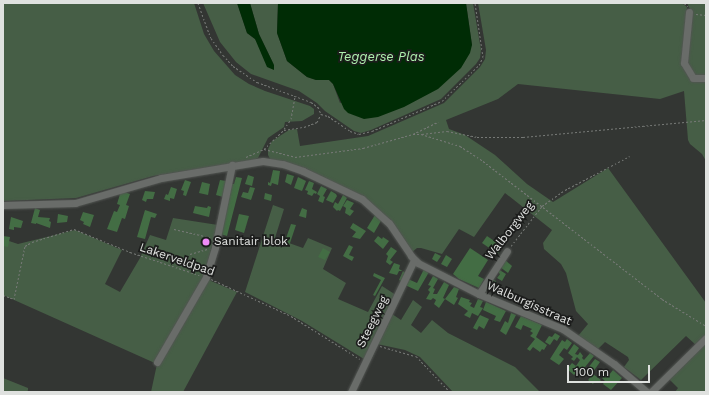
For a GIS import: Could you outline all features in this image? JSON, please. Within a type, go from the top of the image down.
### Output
[{"type":"street","points":[[689,12],[684,63],[693,78],[706,78]]},
{"type":"street","points":[[3,205],[75,203],[142,182],[232,165],[263,161],[282,164],[303,171],[355,196],[377,210],[389,222],[414,260]]},
{"type":"street","points":[[157,362],[206,277],[215,247],[232,165]]},
{"type":"street","name":"Walborgweg","points":[[479,294],[507,251]]},
{"type":"street","name":"Walburgisstraat","points":[[414,260],[479,294],[563,329],[614,364],[647,392]]},
{"type":"street","name":"Steegweg","points":[[351,392],[414,260]]},
{"type":"street","points":[[651,392],[706,338]]},
{"type":"path","points":[[198,3],[211,38],[222,55],[233,66],[257,82],[311,102],[318,107],[321,114],[317,122],[304,127],[284,130]]},
{"type":"path","points":[[321,114],[328,116],[350,131],[359,134],[372,131],[442,101],[475,68],[483,57],[475,3]]},
{"type":"path","points":[[689,12],[706,15]]},
{"type":"path","points":[[242,158],[264,149],[284,130],[291,119],[295,96]]},
{"type":"path","points":[[413,134],[447,131],[477,137],[523,137],[706,120]]},
{"type":"path","points":[[264,149],[295,157],[364,148],[413,134],[438,122]]},
{"type":"path","points":[[421,134],[460,146],[470,151],[662,299],[706,326]]},
{"type":"path","name":"Walborgweg","points":[[507,251],[542,206],[565,190],[630,156]]},
{"type":"path","name":"Lakerveldpad","points":[[3,295],[14,299],[25,246],[32,242],[74,229],[130,252],[206,277],[291,316],[365,363]]},
{"type":"path","points":[[174,229],[217,238]]},
{"type":"path","points":[[190,254],[215,247]]},
{"type":"path","points":[[374,345],[402,351],[416,356],[450,392]]},
{"type":"shaded area","points":[[3,3],[194,3],[204,34],[214,51],[235,75],[249,84],[265,91],[310,106],[314,109],[314,114],[302,121],[285,122],[284,127],[268,138],[258,158],[254,160],[153,176],[76,198],[3,201]]},
{"type":"shaded area","points":[[203,3],[237,3],[247,33],[255,39],[274,65],[259,34],[250,3],[278,3],[277,33],[287,61],[307,77],[316,80],[329,80],[333,84],[340,103],[472,45],[466,3],[473,3],[481,50],[480,58],[476,64],[441,99],[361,133],[354,131],[299,91],[251,74],[236,62],[220,42]]},
{"type":"shaded area","points":[[478,3],[682,3],[687,7],[682,57],[691,77],[706,79],[706,161],[702,154],[690,144],[688,140],[684,91],[660,99],[518,84],[498,99],[446,120],[449,129],[465,135],[495,155],[527,184],[553,202],[608,168],[706,303],[706,336],[696,345],[686,336],[641,380],[624,367],[629,360],[628,357],[605,342],[598,349],[578,336],[588,324],[576,311],[566,273],[561,264],[544,249],[543,243],[552,230],[505,193],[474,237],[459,229],[442,254],[421,248],[417,248],[411,253],[376,207],[307,169],[270,159],[268,155],[268,149],[272,141],[289,130],[297,129],[300,146],[368,136],[444,103],[480,67],[485,59],[486,50]]},
{"type":"shaded area","points":[[687,3],[706,3],[706,76],[696,78],[686,66],[690,9]]},
{"type":"shaded area","points":[[273,205],[284,209],[275,238],[303,248],[308,238],[332,248],[323,269],[346,283],[338,299],[368,312],[382,286],[396,295],[364,359],[302,321],[245,292]]},
{"type":"shaded area","points":[[173,218],[218,225],[205,271],[211,281],[237,292],[183,392],[151,392],[157,364],[3,295],[3,239],[18,244],[75,230],[122,250],[105,284],[120,292],[140,258],[150,235],[166,240]]},
{"type":"shaded area","points":[[413,300],[422,307],[411,325],[421,333],[432,320],[448,333],[515,367],[540,392],[453,392],[420,357],[405,350],[377,344],[392,314],[401,320]]},
{"type":"shaded area","points":[[706,340],[706,392],[675,392],[678,388],[668,378]]},
{"type":"shaded area","points":[[3,378],[28,388],[27,392],[3,392]]},
{"type":"water","points":[[237,3],[250,3],[259,34],[274,65],[274,70],[267,67],[255,39],[247,33]]},
{"type":"water","name":"Teggerse Plas","points":[[278,3],[466,3],[472,45],[470,53],[461,68],[438,89],[404,107],[378,117],[364,119],[348,113],[344,109],[333,84],[329,80],[316,80],[307,77],[287,61],[277,33]]},
{"type":"building","points":[[273,170],[280,171],[278,185],[272,183],[271,186],[268,185],[268,182],[270,183]]},
{"type":"building","points":[[287,174],[294,176],[291,185],[285,182]]},
{"type":"building","points":[[248,175],[254,177],[252,186],[245,184]]},
{"type":"building","points":[[236,177],[242,178],[227,236],[220,234],[232,184],[234,184]]},
{"type":"building","points":[[298,177],[306,181],[302,191],[294,188]]},
{"type":"building","points":[[185,180],[191,182],[186,196],[183,195],[184,191],[181,190]]},
{"type":"building","points":[[220,180],[226,181],[223,197],[216,195]]},
{"type":"building","points":[[309,181],[314,183],[312,189],[317,192],[312,196],[307,194],[308,191],[305,190]]},
{"type":"building","points":[[202,182],[210,184],[208,195],[199,193]]},
{"type":"building","points":[[321,186],[327,189],[323,196],[325,197],[323,203],[318,201],[320,196],[317,194]]},
{"type":"building","points":[[171,187],[177,189],[174,199],[170,198],[170,201],[164,199],[166,194],[168,195]]},
{"type":"building","points":[[250,187],[255,188],[251,200],[241,197],[243,192],[248,193]]},
{"type":"building","points":[[145,191],[155,192],[153,199],[147,199],[146,202],[142,200]]},
{"type":"building","points":[[331,191],[337,196],[333,203],[326,200]]},
{"type":"building","points":[[124,192],[130,194],[126,205],[129,206],[125,219],[122,218],[117,232],[107,229],[114,211],[117,212],[120,205],[117,204],[120,194]]},
{"type":"building","points":[[265,193],[272,195],[271,201],[264,199]]},
{"type":"building","points":[[343,195],[347,198],[340,211],[337,211],[333,207],[335,202],[338,204]]},
{"type":"building","points":[[347,200],[354,203],[350,209],[354,211],[350,216],[345,213],[346,208],[343,206]]},
{"type":"building","points":[[195,206],[207,208],[208,206],[211,207],[209,217],[193,213]]},
{"type":"building","points":[[35,208],[40,210],[38,217],[50,218],[50,228],[36,223],[31,223]]},
{"type":"building","points":[[302,208],[307,210],[306,218],[299,216]]},
{"type":"building","points":[[145,210],[157,214],[155,218],[151,217],[145,239],[137,237]]},
{"type":"building","points":[[83,212],[94,215],[90,227],[83,224],[84,222],[80,220]]},
{"type":"building","points":[[58,214],[68,216],[67,222],[57,223]]},
{"type":"building","points":[[239,214],[249,216],[244,233],[235,230]]},
{"type":"building","points":[[375,215],[382,219],[374,233],[367,228]]},
{"type":"building","points":[[11,217],[23,221],[21,228],[14,227],[14,230],[9,229]]},
{"type":"building","points":[[353,223],[366,231],[360,239],[352,237],[356,232],[350,228]]},
{"type":"building","points":[[291,224],[296,225],[289,246],[284,244]]},
{"type":"building","points":[[3,236],[10,237],[8,247],[3,246]]},
{"type":"building","points":[[378,236],[389,241],[383,249],[374,241]]},
{"type":"building","points":[[487,236],[503,247],[498,254],[482,243]]},
{"type":"building","points":[[349,245],[353,247],[349,255],[354,257],[352,261],[343,256]]},
{"type":"building","points":[[391,247],[397,251],[390,260],[393,262],[390,265],[386,262],[388,256],[386,254]]},
{"type":"building","points":[[323,248],[330,252],[325,260],[318,257]]},
{"type":"building","points":[[470,248],[488,260],[478,276],[484,279],[479,288],[459,279],[453,274]]},
{"type":"building","points":[[435,253],[441,256],[437,262],[432,259]]},
{"type":"building","points":[[446,255],[452,259],[447,267],[441,264]]},
{"type":"building","points":[[505,260],[512,266],[508,273],[500,267]]},
{"type":"building","points":[[394,263],[400,265],[399,269],[402,271],[399,271],[397,275],[389,273]]},
{"type":"building","points":[[424,269],[429,272],[418,291],[405,285],[408,279],[417,283]]},
{"type":"building","points":[[498,269],[506,274],[502,281],[497,278],[500,274],[497,271]]},
{"type":"building","points":[[403,271],[406,273],[403,282],[399,280]]},
{"type":"building","points":[[374,273],[385,278],[375,296],[373,295],[381,280],[373,276]]},
{"type":"building","points":[[433,276],[438,279],[433,288],[435,289],[433,294],[437,294],[444,282],[449,285],[443,298],[445,299],[439,308],[434,304],[436,300],[433,298],[431,300],[426,299],[430,292],[428,290],[431,286],[428,285]]},
{"type":"building","points":[[491,279],[496,281],[492,290],[487,288]]},
{"type":"building","points":[[454,287],[459,289],[456,297],[458,298],[454,305],[445,299]]},
{"type":"building","points":[[461,297],[470,300],[469,302],[472,303],[470,306],[474,308],[478,299],[483,301],[480,307],[483,308],[478,316],[472,313],[470,318],[464,315],[468,311],[458,304]]},
{"type":"building","points":[[486,302],[506,311],[500,322],[494,320],[496,316],[483,310]]},
{"type":"building","points":[[511,313],[516,315],[506,335],[500,331],[505,321],[508,323]]},
{"type":"building","points":[[480,315],[489,319],[484,329],[479,326],[477,330],[473,328]]},
{"type":"building","points":[[521,316],[542,325],[536,337],[547,345],[544,350],[542,349],[540,352],[533,347],[530,351],[527,349],[535,339],[530,336],[533,333],[530,331],[532,329],[523,325],[521,330],[515,327]]},
{"type":"building","points":[[555,333],[560,336],[557,341],[554,339],[550,345],[545,342],[549,336],[552,337]]},
{"type":"building","points":[[567,339],[572,343],[567,350],[564,348],[559,355],[564,359],[559,365],[550,359],[562,340],[565,342]]},
{"type":"building","points":[[574,344],[579,348],[575,354],[578,355],[580,352],[584,360],[590,353],[594,356],[581,372],[579,370],[574,375],[567,369],[572,363],[576,366],[580,360],[577,357],[574,361],[571,359],[573,357],[568,353]]},
{"type":"building","points":[[595,359],[600,362],[593,372],[588,368]]},
{"type":"building","points":[[613,370],[622,378],[611,390],[603,384],[605,381],[602,378],[606,373],[609,375]]},
{"type":"building","points":[[593,374],[601,380],[598,383],[595,381],[593,384],[588,380]]},
{"type":"place","name":"Sanitair blok","points":[[206,242]]}]
